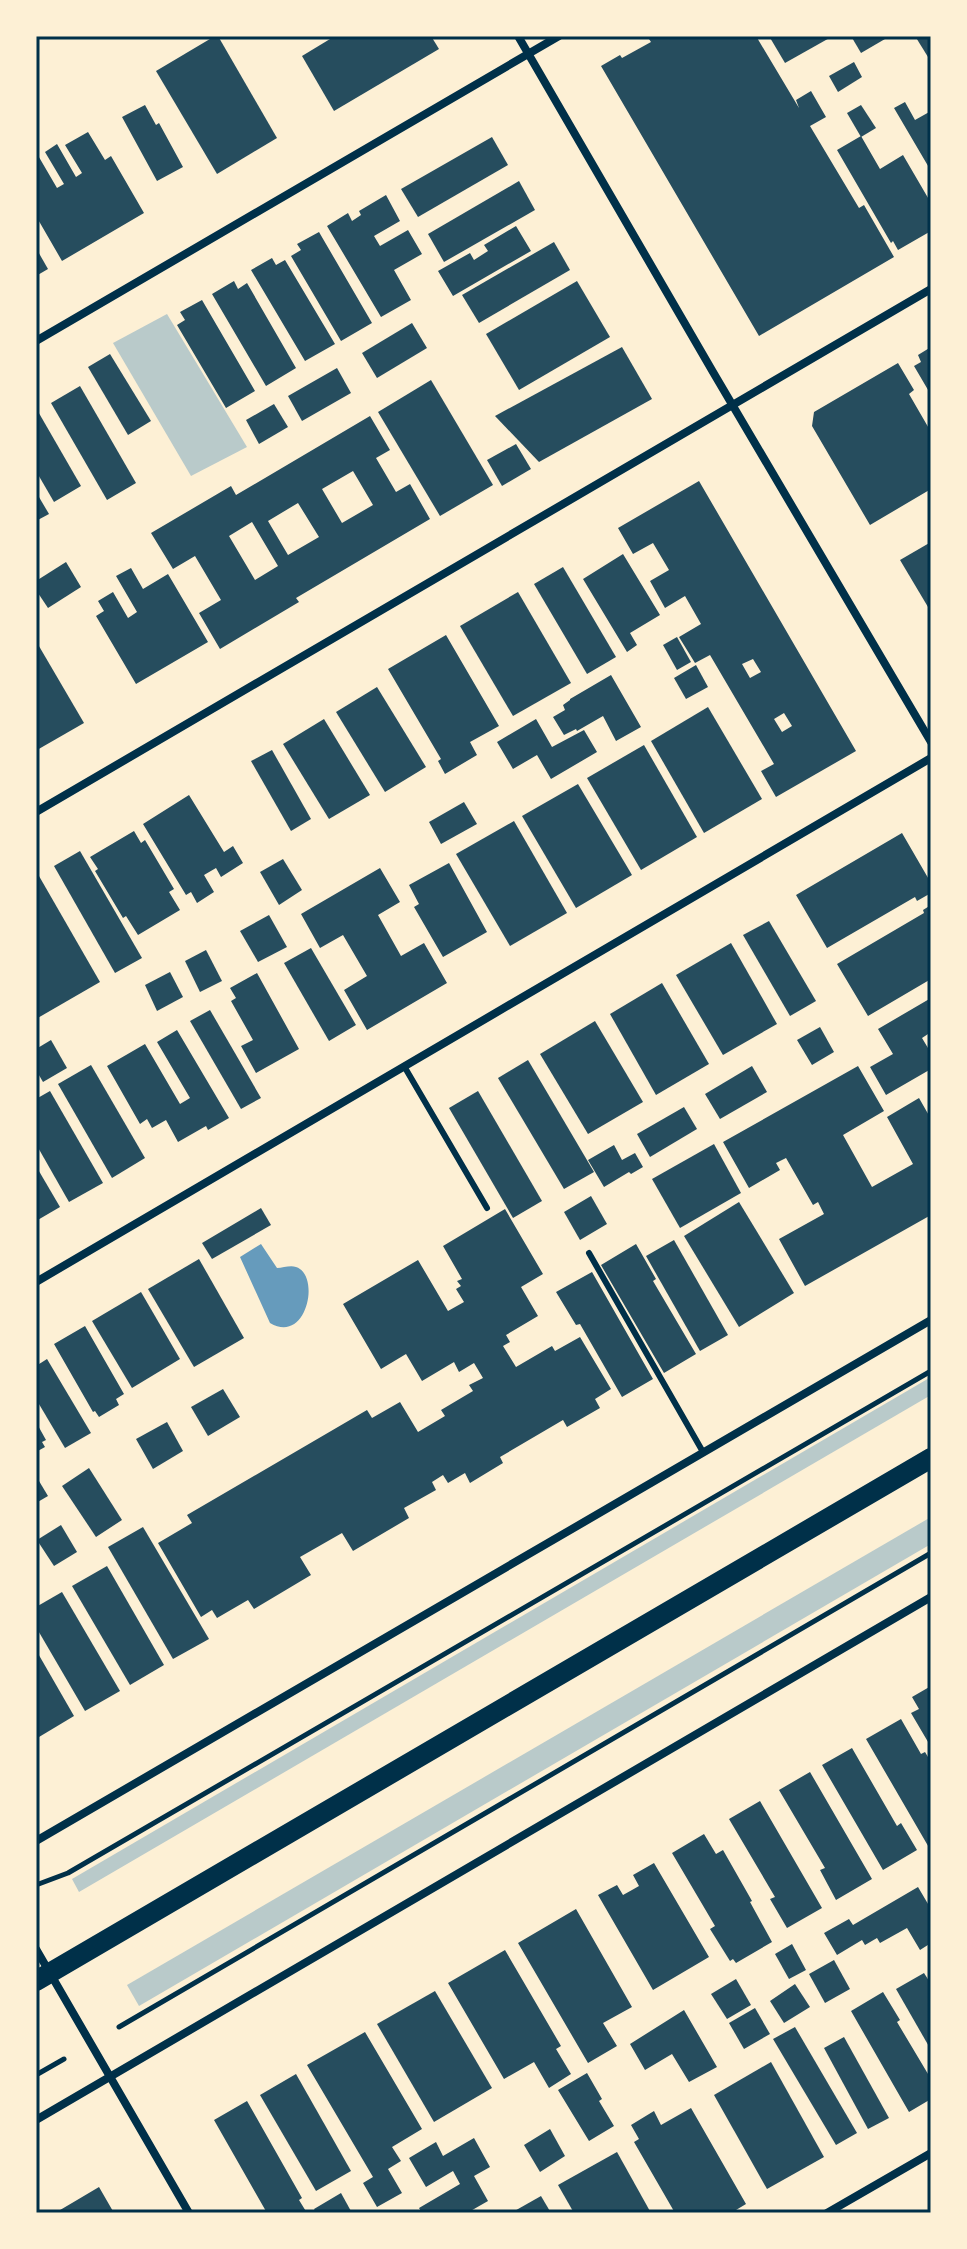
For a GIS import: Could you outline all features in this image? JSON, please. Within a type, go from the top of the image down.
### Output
[{"type":"main road","points":[[43,1977],[931,1458]]},
{"type":"street","points":[[518,36],[931,742]]},
{"type":"street","points":[[36,341],[559,36]]},
{"type":"street","points":[[36,812],[931,289]]},
{"type":"street","points":[[36,1282],[931,758]]},
{"type":"street","points":[[36,1841],[931,1320]]},
{"type":"street","points":[[36,2120],[931,1597]]},
{"type":"street","points":[[36,1949],[43,1977],[110,2077],[189,2213]]},
{"type":"street","points":[[827,2213],[931,2153]]},
{"type":"lane","points":[[404,1066],[487,1208]]},
{"type":"lane","points":[[589,1253],[703,1452]]},
{"type":"path","points":[[36,1885],[68,1873],[931,1371]]},
{"type":"path","points":[[119,2027],[931,1553]]},
{"type":"path","points":[[36,2075],[64,2059]]},
{"type":"shaded area","points":[[167,314],[247,447],[191,476],[113,343]]},
{"type":"shaded area","points":[[931,1377],[931,1395],[79,1892],[72,1879]]},
{"type":"shaded area","points":[[931,1517],[931,1544],[139,2006],[127,1985]]},
{"type":"water","points":[[261,1244],[277,1268],[296,1267],[304,1273],[308,1282],[306,1306],[293,1325],[283,1327],[270,1323],[240,1257]]},
{"type":"building","points":[[218,36],[277,138],[217,174],[156,71]]},
{"type":"building","points":[[335,36],[431,36],[439,49],[334,111],[302,56]]},
{"type":"building","points":[[647,36],[756,36],[799,108],[796,100],[811,91],[826,117],[810,126],[859,208],[864,205],[894,257],[759,336],[601,66],[651,42]]},
{"type":"building","points":[[769,36],[833,36],[785,63]]},
{"type":"building","points":[[851,36],[883,36],[885,39],[861,53]]},
{"type":"building","points":[[915,36],[931,36],[931,55],[928,57]]},
{"type":"building","points":[[854,62],[862,77],[838,92],[829,76]]},
{"type":"building","points":[[905,102],[915,120],[931,111],[931,171],[894,108]]},
{"type":"building","points":[[145,105],[156,125],[159,123],[183,167],[157,181],[122,117]]},
{"type":"building","points":[[861,105],[876,128],[861,137],[847,113]]},
{"type":"building","points":[[88,132],[105,160],[111,156],[144,213],[62,261],[36,216],[36,152],[57,188],[64,184],[45,152],[57,144],[76,177],[82,173],[65,145]]},
{"type":"building","points":[[861,136],[880,169],[903,155],[931,203],[931,231],[898,250],[837,150]]},
{"type":"building","points":[[492,137],[508,165],[418,217],[401,189]]},
{"type":"building","points":[[519,181],[535,210],[444,262],[428,234]]},
{"type":"building","points":[[386,195],[400,221],[374,236],[380,246],[408,230],[422,254],[394,270],[411,300],[381,317],[327,226],[348,213],[352,221],[361,215],[359,211]]},
{"type":"building","points":[[516,226],[531,251],[453,296],[438,271],[470,253],[474,260],[488,251],[484,245]]},
{"type":"building","points":[[319,232],[372,323],[341,341],[291,256],[301,250],[297,244]]},
{"type":"building","points":[[554,242],[570,270],[479,323],[462,295]]},
{"type":"building","points":[[36,248],[48,269],[36,276]]},
{"type":"building","points":[[272,258],[276,265],[285,260],[335,344],[305,361],[251,270]]},
{"type":"building","points":[[234,281],[238,289],[247,283],[296,368],[266,386],[212,294]]},
{"type":"building","points":[[577,281],[610,337],[519,390],[486,334]]},
{"type":"building","points":[[202,300],[255,391],[226,408],[177,325],[185,320],[180,312]]},
{"type":"building","points":[[412,323],[427,348],[377,378],[362,353]]},
{"type":"building","points":[[622,347],[652,399],[539,462],[495,416]]},
{"type":"building","points":[[931,347],[931,395],[914,366],[921,362],[918,355]]},
{"type":"building","points":[[110,354],[151,421],[128,435],[88,367]]},
{"type":"building","points":[[898,363],[914,390],[909,394],[931,432],[931,489],[870,525],[812,426],[814,412]]},
{"type":"building","points":[[337,368],[351,393],[302,421],[288,396]]},
{"type":"building","points":[[431,380],[493,485],[440,516],[378,412]]},
{"type":"building","points":[[80,386],[136,483],[107,500],[51,403]]},
{"type":"building","points":[[274,404],[288,427],[259,444],[246,420]]},
{"type":"building","points":[[36,408],[81,486],[54,502],[36,471]]},
{"type":"building","points":[[370,416],[390,450],[376,458],[396,492],[410,484],[430,519],[296,598],[299,602],[220,649],[199,613],[221,600],[195,556],[173,569],[151,533],[231,486],[236,495]],"holes":[[[353,471],[373,505],[342,523],[322,489]],[[298,503],[319,537],[288,555],[268,521]],[[252,522],[278,566],[255,580],[229,536]]]},
{"type":"building","points":[[516,444],[531,469],[502,486],[487,460]]},
{"type":"building","points":[[699,481],[856,751],[776,797],[761,771],[774,764],[710,655],[695,663],[679,637],[701,624],[685,596],[665,608],[650,581],[669,570],[653,543],[633,554],[618,528]],"holes":[[[753,659],[761,672],[750,678],[742,664]],[[784,713],[792,726],[782,732],[774,719]]]},
{"type":"building","points":[[36,492],[49,514],[36,521]]},
{"type":"building","points":[[931,542],[931,605],[928,607],[900,560]]},
{"type":"building","points":[[623,554],[660,615],[630,633],[637,645],[627,652],[583,579]]},
{"type":"building","points":[[66,562],[81,587],[48,608],[36,590],[36,581]]},
{"type":"building","points":[[563,567],[616,657],[587,674],[534,584]]},
{"type":"building","points":[[131,568],[143,589],[168,574],[208,642],[136,684],[96,616],[104,611],[98,601],[113,592],[128,618],[137,612],[116,576]]},
{"type":"building","points":[[518,592],[571,683],[513,716],[460,626]]},
{"type":"building","points":[[446,635],[499,726],[470,742],[477,755],[445,774],[438,761],[441,759],[388,669]]},
{"type":"building","points":[[677,637],[691,662],[677,670],[663,645]]},
{"type":"building","points":[[36,641],[84,723],[37,750],[36,748]]},
{"type":"building","points":[[696,665],[708,687],[686,699],[674,678]]},
{"type":"building","points":[[611,675],[641,727],[616,741],[603,716],[564,735],[553,717],[565,710],[563,705],[570,699]]},
{"type":"building","points":[[377,687],[426,767],[385,792],[336,712]]},
{"type":"building","points":[[708,707],[762,799],[704,833],[651,741]]},
{"type":"building","points":[[324,719],[370,795],[329,819],[283,744]]},
{"type":"building","points":[[536,719],[552,747],[584,730],[597,752],[551,779],[537,755],[513,769],[497,742]]},
{"type":"building","points":[[644,745],[697,837],[641,870],[587,778]]},
{"type":"building","points":[[272,750],[311,819],[291,831],[251,761]]},
{"type":"building","points":[[578,784],[632,875],[576,908],[522,816]]},
{"type":"building","points":[[189,795],[224,852],[233,846],[243,863],[221,877],[216,868],[204,875],[214,892],[197,903],[191,892],[186,895],[143,824]]},
{"type":"building","points":[[464,802],[477,824],[441,844],[429,822]]},
{"type":"building","points":[[514,821],[567,913],[510,946],[456,854]]},
{"type":"building","points":[[134,831],[141,843],[145,840],[174,889],[169,892],[180,910],[138,935],[126,916],[123,918],[90,857]]},
{"type":"building","points":[[902,833],[931,883],[931,893],[917,901],[915,897],[827,948],[796,895]]},
{"type":"building","points":[[80,851],[142,958],[115,973],[54,866]]},
{"type":"building","points":[[283,859],[302,890],[279,905],[260,872]]},
{"type":"building","points":[[449,863],[487,932],[443,957],[414,907],[419,904],[409,885]]},
{"type":"building","points":[[380,868],[400,902],[378,915],[401,956],[424,943],[447,983],[367,1030],[344,990],[367,976],[343,935],[320,948],[301,914]]},
{"type":"building","points":[[39,876],[100,982],[36,1019],[36,878]]},
{"type":"building","points":[[931,905],[931,979],[868,1016],[837,964],[924,913],[923,910]]},
{"type":"building","points":[[269,915],[287,947],[258,962],[240,931]]},
{"type":"building","points":[[769,921],[816,1001],[790,1016],[743,935]]},
{"type":"building","points":[[731,943],[777,1024],[723,1055],[676,975]]},
{"type":"building","points":[[311,948],[356,1025],[329,1041],[284,963]]},
{"type":"building","points":[[206,950],[222,981],[200,992],[185,961]]},
{"type":"building","points":[[170,972],[183,997],[157,1011],[145,985]]},
{"type":"building","points":[[257,973],[299,1049],[256,1073],[241,1046],[253,1040],[231,1001],[236,998],[230,988]]},
{"type":"building","points":[[662,983],[709,1064],[656,1095],[610,1014]]},
{"type":"building","points":[[931,998],[931,1032],[922,1038],[931,1053],[931,1069],[886,1095],[870,1067],[893,1054],[878,1029]]},
{"type":"building","points":[[210,1010],[261,1098],[241,1109],[190,1021]]},
{"type":"building","points":[[595,1021],[643,1102],[588,1134],[540,1054]]},
{"type":"building","points":[[820,1027],[834,1052],[812,1065],[797,1040]]},
{"type":"building","points":[[177,1030],[229,1118],[208,1130],[206,1126],[178,1142],[166,1120],[152,1128],[147,1119],[140,1124],[107,1066],[145,1044],[180,1104],[190,1098],[157,1042]]},
{"type":"building","points":[[51,1040],[67,1068],[43,1082],[36,1070],[36,1049]]},
{"type":"building","points":[[528,1060],[594,1172],[564,1189],[498,1078]]},
{"type":"building","points":[[91,1065],[145,1158],[112,1178],[58,1084]]},
{"type":"building","points":[[752,1066],[767,1092],[720,1119],[705,1094]]},
{"type":"building","points":[[858,1066],[884,1111],[843,1135],[872,1187],[913,1164],[887,1117],[919,1098],[931,1119],[931,1215],[805,1286],[779,1239],[824,1214],[818,1202],[813,1205],[786,1158],[776,1163],[780,1170],[749,1188],[723,1142]]},
{"type":"building","points":[[50,1091],[103,1183],[69,1202],[36,1144],[36,1099]]},
{"type":"building","points":[[478,1091],[542,1201],[513,1218],[449,1108]]},
{"type":"building","points":[[684,1107],[697,1129],[650,1157],[637,1134]]},
{"type":"building","points":[[714,1144],[741,1193],[680,1228],[652,1179]]},
{"type":"building","points":[[614,1145],[622,1160],[635,1153],[643,1167],[604,1187],[588,1160]]},
{"type":"building","points":[[36,1166],[60,1207],[36,1221]]},
{"type":"building","points":[[591,1196],[607,1224],[580,1240],[564,1212]]},
{"type":"building","points":[[739,1202],[794,1293],[739,1327],[684,1236]]},
{"type":"building","points":[[261,1208],[271,1225],[212,1259],[202,1243]]},
{"type":"building","points":[[505,1209],[543,1274],[521,1287],[538,1316],[506,1335],[510,1342],[503,1346],[516,1367],[552,1346],[555,1351],[580,1337],[611,1389],[595,1399],[600,1408],[567,1427],[563,1420],[500,1457],[503,1463],[470,1483],[465,1473],[448,1483],[443,1475],[432,1482],[436,1490],[404,1508],[409,1518],[353,1551],[342,1533],[300,1557],[311,1575],[254,1609],[248,1600],[217,1618],[212,1610],[201,1617],[158,1543],[192,1523],[187,1515],[367,1410],[372,1418],[400,1402],[418,1432],[445,1416],[441,1410],[473,1391],[469,1385],[483,1378],[474,1363],[459,1372],[454,1362],[422,1381],[406,1354],[381,1369],[343,1304],[418,1260],[448,1311],[464,1302],[456,1289],[461,1286],[457,1281],[462,1279],[443,1246]]},
{"type":"building","points":[[674,1240],[728,1335],[700,1351],[646,1256]]},
{"type":"building","points":[[636,1244],[656,1279],[653,1281],[696,1354],[664,1373],[601,1265]]},
{"type":"building","points":[[199,1259],[244,1338],[194,1367],[148,1289]]},
{"type":"building","points":[[592,1272],[653,1379],[622,1397],[580,1324],[576,1325],[556,1292]]},
{"type":"building","points":[[141,1292],[180,1359],[132,1388],[92,1321]]},
{"type":"building","points":[[85,1326],[124,1394],[116,1399],[119,1405],[99,1417],[93,1412],[54,1344]]},
{"type":"building","points":[[47,1359],[91,1433],[65,1448],[36,1399],[36,1366]]},
{"type":"building","points":[[223,1389],[240,1417],[208,1436],[191,1407]]},
{"type":"building","points":[[36,1422],[46,1440],[42,1442],[45,1447],[36,1452]]},
{"type":"building","points":[[167,1422],[183,1451],[153,1469],[136,1439]]},
{"type":"building","points":[[89,1468],[122,1520],[96,1537],[62,1486]]},
{"type":"building","points":[[36,1476],[48,1496],[36,1503]]},
{"type":"building","points":[[61,1525],[77,1552],[54,1566],[37,1540]]},
{"type":"building","points":[[143,1527],[209,1639],[173,1659],[108,1547]]},
{"type":"building","points":[[107,1566],[164,1665],[130,1685],[72,1586]]},
{"type":"building","points":[[62,1592],[120,1691],[85,1711],[36,1627],[36,1607]]},
{"type":"building","points":[[36,1650],[74,1716],[39,1737],[36,1732]]},
{"type":"building","points":[[931,1686],[931,1747],[911,1713],[919,1709],[912,1697]]},
{"type":"building","points":[[901,1719],[921,1754],[925,1752],[931,1762],[931,1851],[866,1739]]},
{"type":"building","points":[[852,1748],[897,1826],[901,1823],[917,1850],[883,1870],[822,1765]]},
{"type":"building","points":[[810,1772],[872,1879],[836,1900],[820,1870],[825,1868],[779,1790]]},
{"type":"building","points":[[760,1801],[822,1908],[787,1928],[770,1899],[775,1897],[729,1819]]},
{"type":"building","points":[[704,1834],[716,1854],[723,1850],[772,1942],[736,1963],[733,1959],[730,1961],[710,1929],[715,1926],[672,1853]]},
{"type":"building","points":[[654,1863],[709,1957],[653,1990],[598,1895],[617,1885],[623,1895],[639,1886],[633,1875]]},
{"type":"building","points":[[918,1887],[931,1909],[931,1943],[920,1950],[907,1928],[880,1943],[877,1938],[865,1945],[862,1940],[837,1955],[824,1933],[849,1919],[853,1925]]},
{"type":"building","points":[[576,1909],[632,2007],[603,2023],[617,2046],[588,2063],[518,1943]]},
{"type":"building","points":[[792,1944],[806,1970],[789,1979],[775,1954]]},
{"type":"building","points":[[505,1950],[561,2046],[556,2049],[571,2074],[549,2088],[534,2062],[504,2079],[448,1983]]},
{"type":"building","points":[[834,1960],[850,1989],[825,2003],[809,1974]]},
{"type":"building","points":[[924,1973],[931,1984],[931,2050],[896,1989]]},
{"type":"building","points":[[736,1979],[751,2005],[727,2019],[711,1994]]},
{"type":"building","points":[[795,1984],[810,2007],[784,2023],[770,2001]]},
{"type":"building","points":[[435,1991],[492,2088],[434,2122],[377,2024]]},
{"type":"building","points":[[883,1992],[931,2079],[931,2099],[909,2112],[851,2011]]},
{"type":"building","points":[[755,2008],[770,2034],[744,2049],[729,2023]]},
{"type":"building","points":[[684,2010],[717,2067],[689,2082],[672,2054],[645,2070],[630,2044]]},
{"type":"building","points":[[795,2027],[857,2133],[836,2145],[773,2039]]},
{"type":"building","points":[[365,2032],[422,2129],[392,2147],[401,2161],[388,2169],[402,2193],[377,2207],[363,2183],[373,2177],[307,2065]]},
{"type":"building","points":[[844,2037],[889,2118],[868,2129],[824,2048]]},
{"type":"building","points":[[771,2062],[824,2157],[767,2189],[714,2095]]},
{"type":"building","points":[[587,2073],[614,2126],[589,2141],[558,2090]]},
{"type":"building","points":[[296,2074],[351,2171],[316,2191],[260,2095]]},
{"type":"building","points":[[247,2101],[302,2198],[299,2200],[307,2213],[267,2213],[214,2120]]},
{"type":"building","points":[[691,2108],[746,2204],[731,2213],[675,2213],[634,2142],[639,2139],[631,2125],[654,2111],[661,2125]]},
{"type":"building","points":[[550,2129],[565,2156],[540,2172],[524,2145]]},
{"type":"building","points":[[474,2138],[490,2167],[474,2176],[488,2201],[467,2213],[422,2213],[419,2208],[460,2184],[453,2171],[426,2187],[409,2158],[436,2142],[443,2156]]},
{"type":"building","points":[[617,2152],[651,2213],[574,2213],[558,2185]]},
{"type":"building","points":[[99,2187],[114,2213],[55,2213],[72,2203]]},
{"type":"building","points":[[341,2193],[352,2213],[316,2213],[314,2209]]},
{"type":"building","points":[[541,2196],[551,2213],[511,2213]]}]
